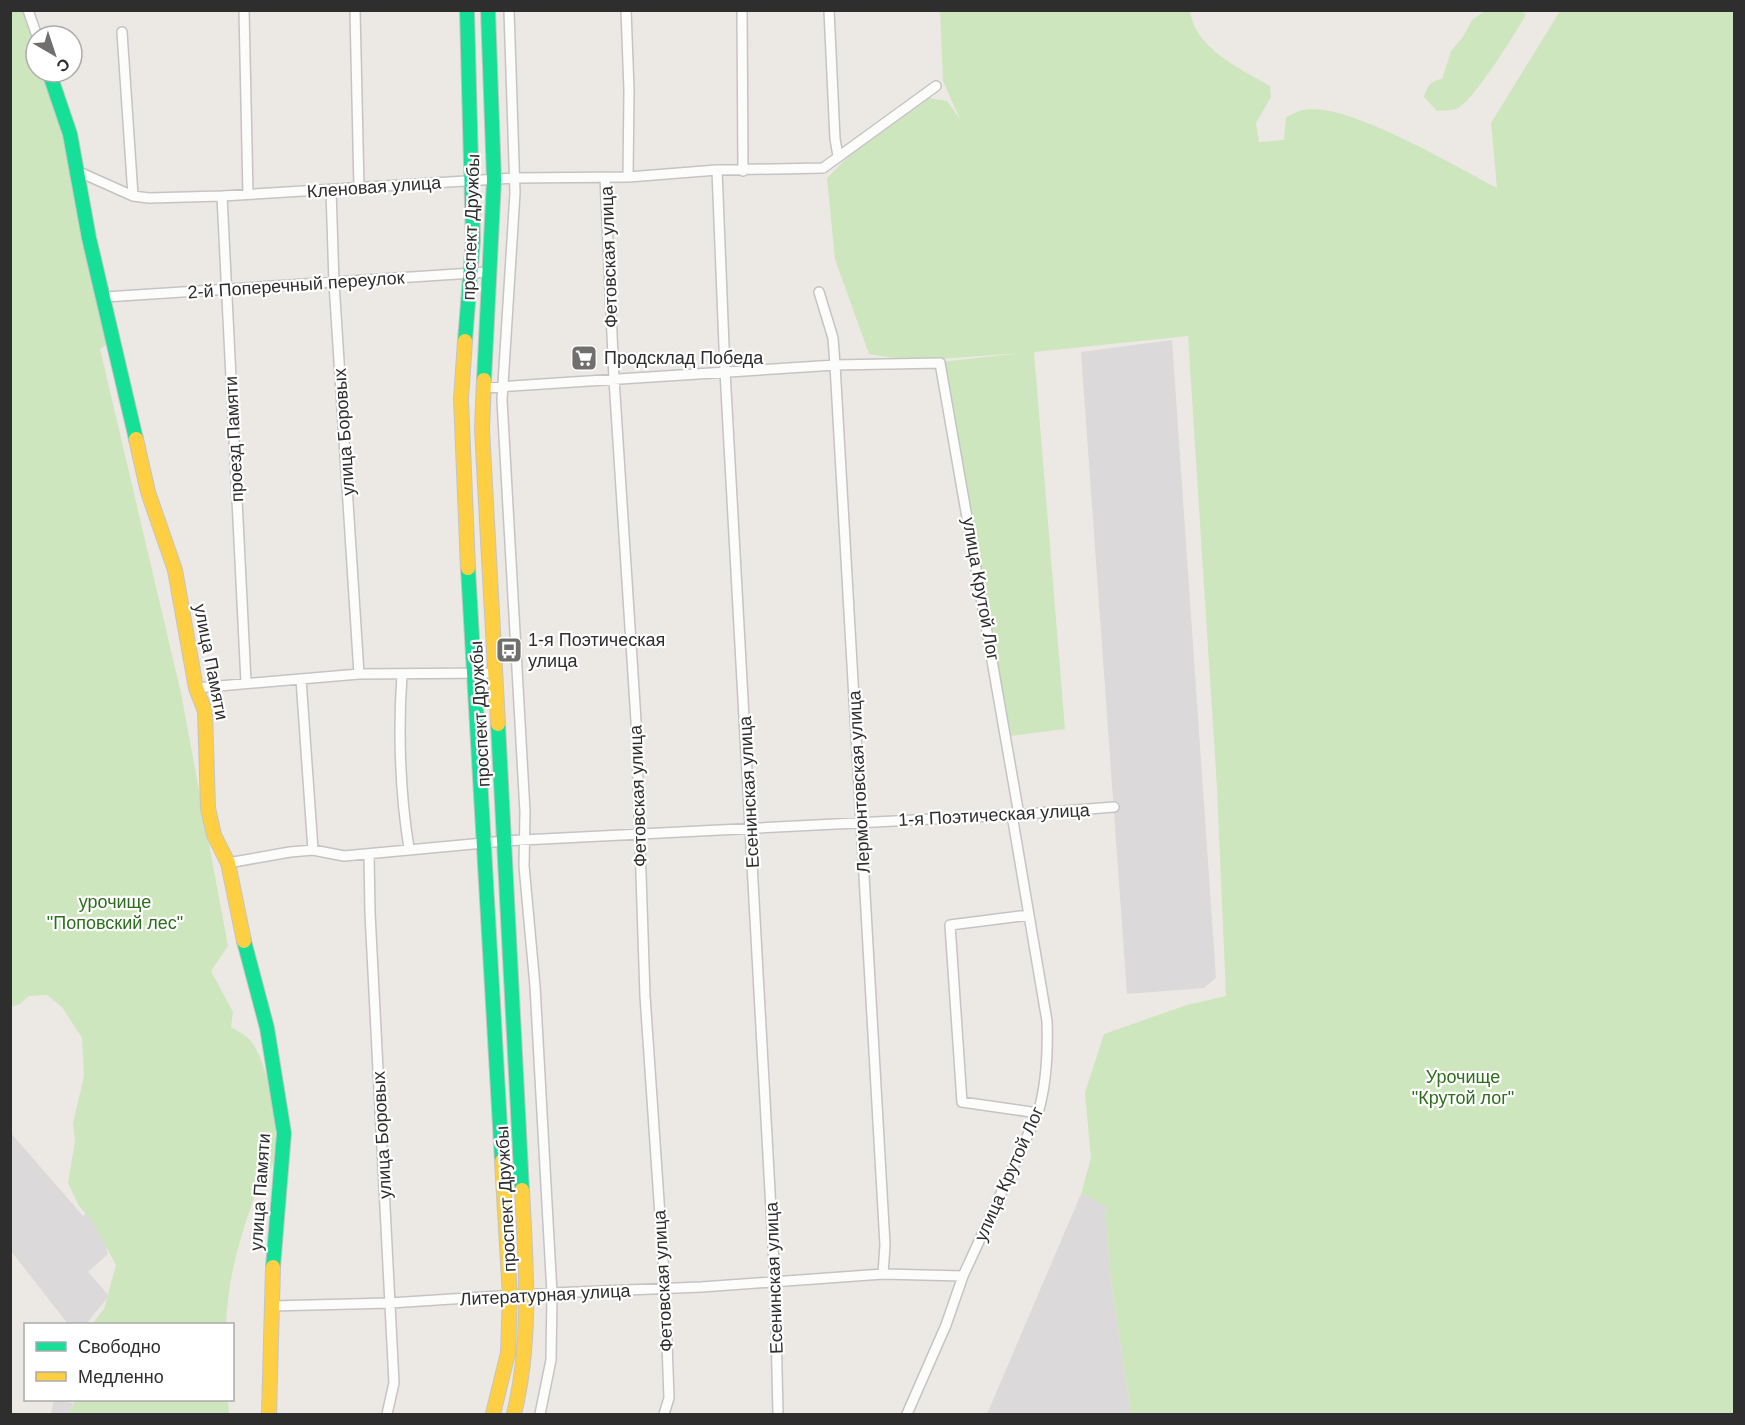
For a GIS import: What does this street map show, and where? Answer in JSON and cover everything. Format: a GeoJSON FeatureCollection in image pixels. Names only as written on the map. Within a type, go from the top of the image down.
{"type":"FeatureCollection","features":[{"type":"Feature","properties":{"kind":"street"},"geometry":{"type":"LineString","coordinates":[[244,10],[248,194]]}},
{"type":"Feature","properties":{"kind":"street"},"geometry":{"type":"LineString","coordinates":[[354,10],[359,188]]}},
{"type":"Feature","properties":{"kind":"street"},"geometry":{"type":"LineString","coordinates":[[467,10],[473,182],[471,273],[461,399],[483,843],[510,1296],[508,1353],[493,1414]]}},
{"type":"Feature","properties":{"kind":"street","name":"проспект Дружбы"},"geometry":{"type":"LineString","coordinates":[[488,10],[494,180],[482,388],[482,429],[528,1294],[523,1377],[514,1414]]}},
{"type":"Feature","properties":{"kind":"street"},"geometry":{"type":"LineString","coordinates":[[509,10],[515,178],[503,387],[525,812],[524,866],[535,986],[552,1294],[551,1360],[540,1414]]}},
{"type":"Feature","properties":{"kind":"street"},"geometry":{"type":"LineString","coordinates":[[626,10],[629,90],[628,177]]}},
{"type":"Feature","properties":{"kind":"street"},"geometry":{"type":"LineString","coordinates":[[742,10],[743,171]]}},
{"type":"Feature","properties":{"kind":"street"},"geometry":{"type":"LineString","coordinates":[[829,10],[835,139],[838,156]]}},
{"type":"Feature","properties":{"kind":"street"},"geometry":{"type":"LineString","coordinates":[[122,32],[133,196]]}},
{"type":"Feature","properties":{"kind":"street","name":"улица Памяти"},"geometry":{"type":"LineString","coordinates":[[53,84],[70,134],[88,238],[105,297],[107,321],[148,492],[176,570],[196,688],[205,711],[208,808],[213,835],[228,863],[247,954],[267,1028],[284,1133],[271,1306],[269,1414]]}},
{"type":"Feature","properties":{"kind":"street","name":"Кленовая улица"},"geometry":{"type":"LineString","coordinates":[[77,171],[133,196],[222,196],[515,178],[628,177],[717,171],[823,168],[861,143],[936,86]]}},
{"type":"Feature","properties":{"kind":"street","name":"Есенинская улица"},"geometry":{"type":"LineString","coordinates":[[717,171],[725,370],[775,1283],[778,1414]]}},
{"type":"Feature","properties":{"kind":"street","name":"Фетовская улица"},"geometry":{"type":"LineString","coordinates":[[605,177],[614,379],[636,721],[645,996],[665,1289],[669,1398],[664,1414]]}},
{"type":"Feature","properties":{"kind":"street","name":"улица Боровых"},"geometry":{"type":"LineString","coordinates":[[331,190],[334,283],[359,674]]}},
{"type":"Feature","properties":{"kind":"street","name":"проезд Памяти"},"geometry":{"type":"LineString","coordinates":[[222,196],[246,682]]}},
{"type":"Feature","properties":{"kind":"street","name":"2-й Поперечный переулок"},"geometry":{"type":"LineString","coordinates":[[105,297],[226,291],[488,272]]}},
{"type":"Feature","properties":{"kind":"street","name":"Лермонтовская улица"},"geometry":{"type":"LineString","coordinates":[[819,292],[833,338],[835,364],[885,1245],[883,1274]]}},
{"type":"Feature","properties":{"kind":"street","name":"улица Крутой Лог"},"geometry":{"type":"LineString","coordinates":[[835,364],[940,363],[1016,815],[1047,1029],[1044,1094],[1038,1113],[963,1276],[946,1325],[907,1414]]}},
{"type":"Feature","properties":{"kind":"street"},"geometry":{"type":"LineString","coordinates":[[482,388],[835,364]]}},
{"type":"Feature","properties":{"kind":"street"},"geometry":{"type":"LineString","coordinates":[[196,688],[359,674],[496,673]]}},
{"type":"Feature","properties":{"kind":"street"},"geometry":{"type":"LineString","coordinates":[[402,675],[400,712],[405,827],[409,848]]}},
{"type":"Feature","properties":{"kind":"street"},"geometry":{"type":"LineString","coordinates":[[301,679],[313,850]]}},
{"type":"Feature","properties":{"kind":"street","name":"1-я Поэтическая улица"},"geometry":{"type":"LineString","coordinates":[[228,863],[313,850],[344,856],[409,848],[505,841],[1016,815],[1114,807]]}},
{"type":"Feature","properties":{"kind":"street","name":"улица Боровых"},"geometry":{"type":"LineString","coordinates":[[369,854],[369,913],[394,1383],[387,1414]]}},
{"type":"Feature","properties":{"kind":"street"},"geometry":{"type":"LineString","coordinates":[[1029,915],[950,925],[962,1102],[1038,1113]]}},
{"type":"Feature","properties":{"kind":"street","name":"Литературная улица"},"geometry":{"type":"LineString","coordinates":[[271,1306],[390,1303],[528,1294],[665,1289],[883,1274],[963,1276]]}},
{"type":"Feature","properties":{"kind":"shaded area"},"geometry":{"type":"Polygon","coordinates":[[[1172,340],[1216,978],[1204,988],[1127,994],[1081,352],[1172,340]]]}},
{"type":"Feature","properties":{"kind":"shaded area"},"geometry":{"type":"Polygon","coordinates":[[[10,1132],[83,1216],[87,1212],[101,1228],[108,1254],[88,1272],[109,1296],[87,1323],[67,1323],[11,1251],[10,1132]]]}},
{"type":"Feature","properties":{"kind":"shaded area"},"geometry":{"type":"Polygon","coordinates":[[[1081,1194],[1105,1204],[1111,1280],[1131,1414],[987,1414],[1081,1194]]]}},
{"type":"Feature","properties":{"kind":"shaded area"},"geometry":{"type":"Polygon","coordinates":[[[54,1401],[73,1403],[68,1414],[51,1414],[54,1401]]]}},
{"type":"Feature","properties":{"kind":"green space","name":"урочище \"Поповский лес\""},"geometry":{"type":"Polygon","coordinates":[[[26,10],[30,24],[24,24],[24,84],[49,84],[75,169],[113,340],[100,349],[181,693],[228,946],[211,971],[233,1012],[231,1027],[247,1037],[255,1047],[267,1078],[271,1097],[275,1135],[273,1164],[258,1187],[241,1238],[229,1289],[226,1323],[93,1323],[104,1309],[116,1265],[93,1222],[79,1206],[68,1183],[75,1141],[73,1123],[84,1076],[82,1038],[62,1007],[47,995],[29,996],[20,1004],[11,1007],[10,11],[26,10]]]}},
{"type":"Feature","properties":{"kind":"green space"},"geometry":{"type":"Polygon","coordinates":[[[1486,10],[1522,11],[1526,15],[1473,94],[1456,109],[1437,111],[1424,97],[1427,89],[1432,82],[1442,79],[1451,51],[1463,37],[1472,20],[1486,10]]]}},
{"type":"Feature","properties":{"kind":"green space","name":"Урочище \"Крутой лог\""},"geometry":{"type":"Polygon","coordinates":[[[940,11],[1190,11],[1193,24],[1209,46],[1220,56],[1270,86],[1271,97],[1256,123],[1259,142],[1284,140],[1286,117],[1303,110],[1321,110],[1345,115],[1400,137],[1497,188],[1491,123],[1560,11],[1734,11],[1734,1414],[1131,1414],[1111,1280],[1105,1205],[1081,1194],[1091,1158],[1085,1093],[1104,1034],[1187,1005],[1226,996],[1217,788],[1188,336],[1034,352],[1065,729],[1010,736],[941,362],[1023,353],[939,359],[893,358],[869,354],[835,259],[827,178],[850,155],[929,98],[947,101],[960,119],[943,81],[940,11]]]}},
{"type":"Feature","properties":{"kind":"green space"},"geometry":{"type":"Polygon","coordinates":[[[74,1401],[228,1401],[229,1414],[68,1414],[74,1401]]]}},
{"type":"Feature","properties":{"kind":"traffic: fast"},"geometry":{"type":"LineString","coordinates":[[465,341],[473,240],[467,10]]}},
{"type":"Feature","properties":{"kind":"traffic: fast"},"geometry":{"type":"LineString","coordinates":[[484,380],[494,180],[488,10]]}},
{"type":"Feature","properties":{"kind":"traffic: fast"},"geometry":{"type":"LineString","coordinates":[[53,84],[70,134],[89,238],[136,439]]}},
{"type":"Feature","properties":{"kind":"traffic: fast"},"geometry":{"type":"LineString","coordinates":[[468,568],[502,1161]]}},
{"type":"Feature","properties":{"kind":"traffic: fast"},"geometry":{"type":"LineString","coordinates":[[498,724],[522,1190]]}},
{"type":"Feature","properties":{"kind":"traffic: fast"},"geometry":{"type":"LineString","coordinates":[[244,941],[267,1028],[284,1133],[273,1267]]}},
{"type":"Feature","properties":{"kind":"traffic: slow"},"geometry":{"type":"LineString","coordinates":[[465,341],[461,399],[468,568]]}},
{"type":"Feature","properties":{"kind":"traffic: slow"},"geometry":{"type":"LineString","coordinates":[[484,380],[482,429],[498,724]]}},
{"type":"Feature","properties":{"kind":"traffic: slow"},"geometry":{"type":"LineString","coordinates":[[136,439],[148,492],[175,570],[196,688],[205,711],[208,808],[214,835],[228,863],[244,941]]}},
{"type":"Feature","properties":{"kind":"traffic: slow"},"geometry":{"type":"LineString","coordinates":[[493,1414],[508,1353],[510,1296],[502,1161]]}},
{"type":"Feature","properties":{"kind":"traffic: slow"},"geometry":{"type":"LineString","coordinates":[[514,1414],[520,1386],[525,1330],[526,1274],[522,1190]]}},
{"type":"Feature","properties":{"kind":"traffic: slow"},"geometry":{"type":"LineString","coordinates":[[269,1414],[273,1267]]}},
{"type":"Feature","properties":{"kind":"place","name":"Продсклад Победа"},"geometry":{"type":"Point","coordinates":[584,358]}},
{"type":"Feature","properties":{"kind":"place","name":"1-я Поэтическая улица"},"geometry":{"type":"Point","coordinates":[509,650]}}]}
